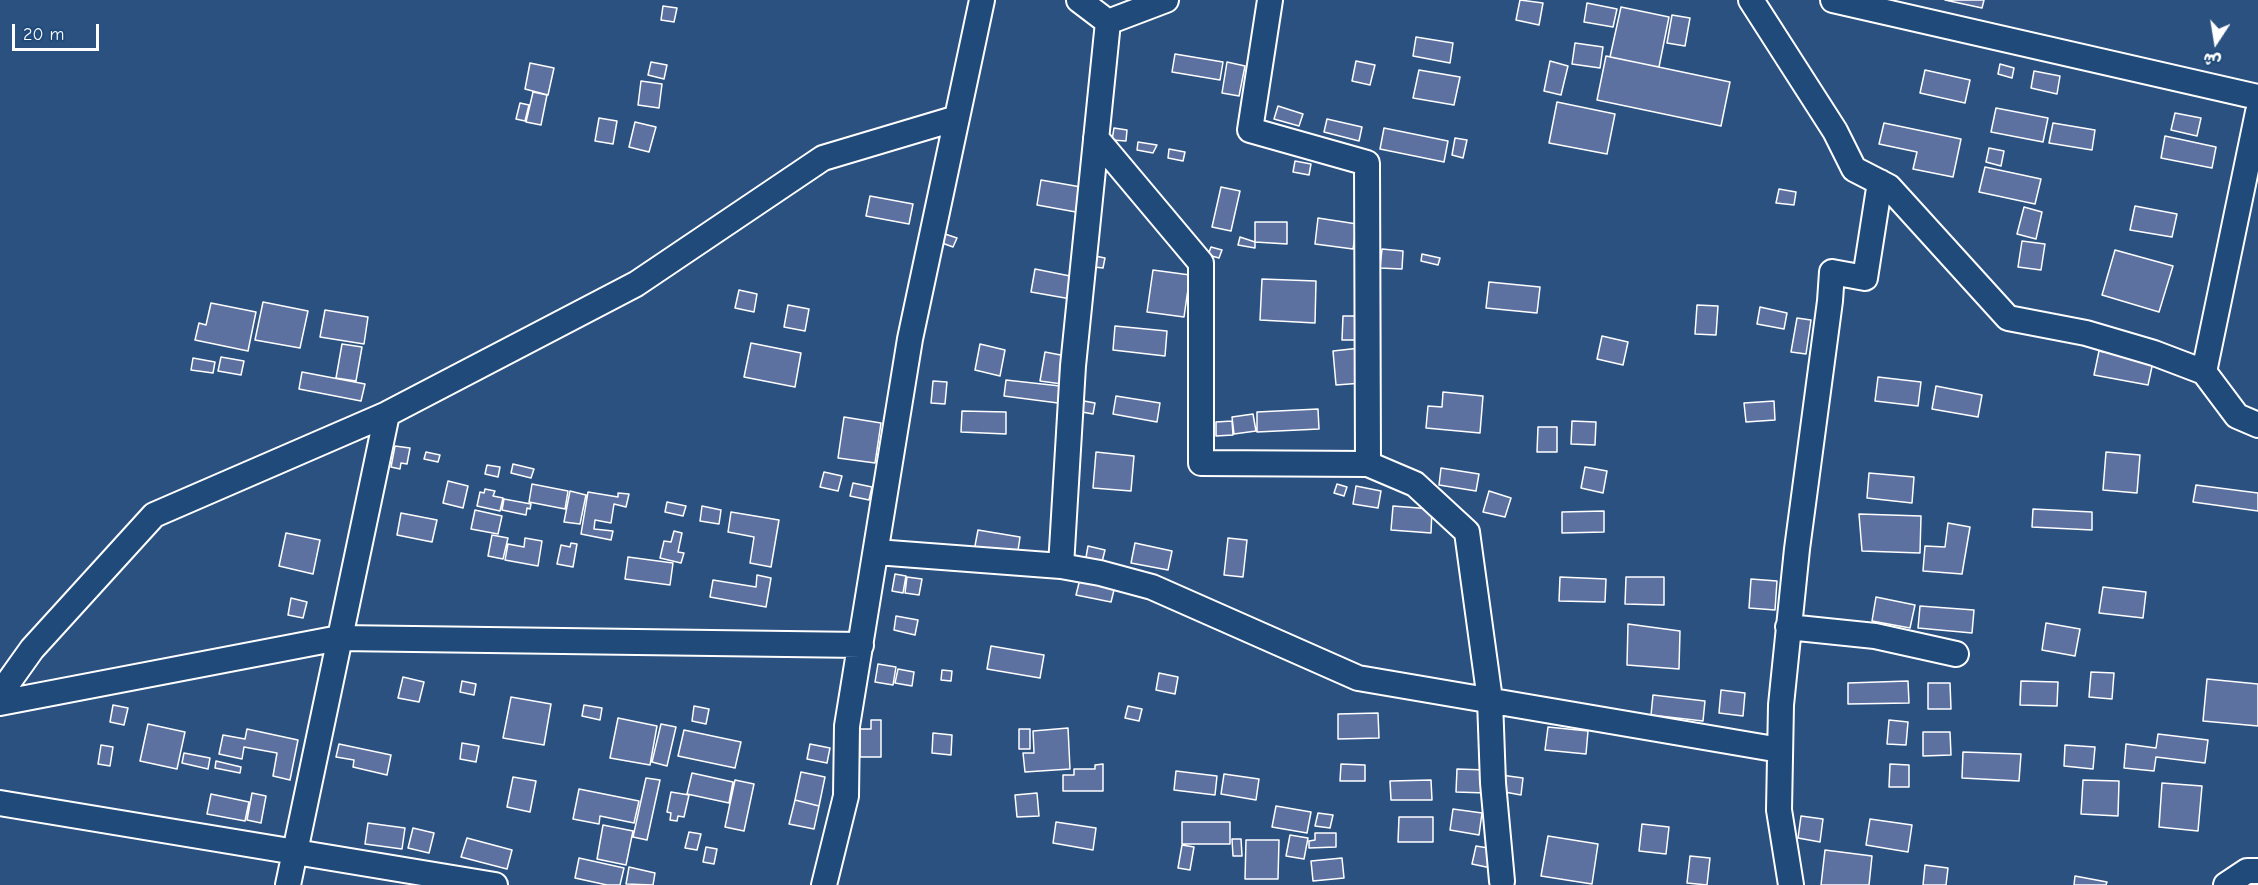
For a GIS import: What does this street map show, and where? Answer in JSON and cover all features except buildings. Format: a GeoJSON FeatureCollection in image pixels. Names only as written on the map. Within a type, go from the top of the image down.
{"type":"FeatureCollection","features":[{"type":"Feature","properties":{"kind":"street"},"geometry":{"type":"LineString","coordinates":[[824,885],[846,796],[847,726],[910,339],[982,0]]}},
{"type":"Feature","properties":{"kind":"street"},"geometry":{"type":"LineString","coordinates":[[1079,0],[1108,22]]}},
{"type":"Feature","properties":{"kind":"street"},"geometry":{"type":"LineString","coordinates":[[1108,22],[1166,0]]}},
{"type":"Feature","properties":{"kind":"street"},"geometry":{"type":"LineString","coordinates":[[1270,0],[1250,130],[1367,163],[1368,464]]}},
{"type":"Feature","properties":{"kind":"street"},"geometry":{"type":"LineString","coordinates":[[1751,0],[1835,131],[1854,169],[1889,187],[2008,318],[2086,333],[2154,353],[2204,372],[2237,416],[2258,425]]}},
{"type":"Feature","properties":{"kind":"street"},"geometry":{"type":"LineString","coordinates":[[1833,0],[2258,97]]}},
{"type":"Feature","properties":{"kind":"street"},"geometry":{"type":"LineString","coordinates":[[1061,566],[1073,366],[1108,22]]}},
{"type":"Feature","properties":{"kind":"street"},"geometry":{"type":"LineString","coordinates":[[2204,372],[2258,112]]}},
{"type":"Feature","properties":{"kind":"street"},"geometry":{"type":"LineString","coordinates":[[0,694],[32,649],[154,515],[387,414],[636,284],[823,158],[957,118]]}},
{"type":"Feature","properties":{"kind":"street"},"geometry":{"type":"LineString","coordinates":[[1096,138],[1201,263],[1201,463],[1368,464],[1415,484],[1467,532],[1490,700],[1493,783],[1502,880]]}},
{"type":"Feature","properties":{"kind":"street"},"geometry":{"type":"LineString","coordinates":[[1791,885],[1779,810],[1781,705],[1810,443],[1832,272],[1865,278],[1880,182]]}},
{"type":"Feature","properties":{"kind":"street"},"geometry":{"type":"LineString","coordinates":[[288,885],[387,414]]}},
{"type":"Feature","properties":{"kind":"street"},"geometry":{"type":"LineString","coordinates":[[876,552],[1061,566],[1100,573],[1152,587],[1358,678],[1780,750]]}},
{"type":"Feature","properties":{"kind":"street"},"geometry":{"type":"LineString","coordinates":[[1788,627],[1875,636],[1956,654]]}},
{"type":"Feature","properties":{"kind":"street"},"geometry":{"type":"LineString","coordinates":[[0,703],[339,638],[861,645]]}},
{"type":"Feature","properties":{"kind":"street"},"geometry":{"type":"LineString","coordinates":[[0,803],[495,885]]}},
{"type":"Feature","properties":{"kind":"street"},"geometry":{"type":"LineString","coordinates":[[2226,885],[2247,872],[2258,871]]}}]}
